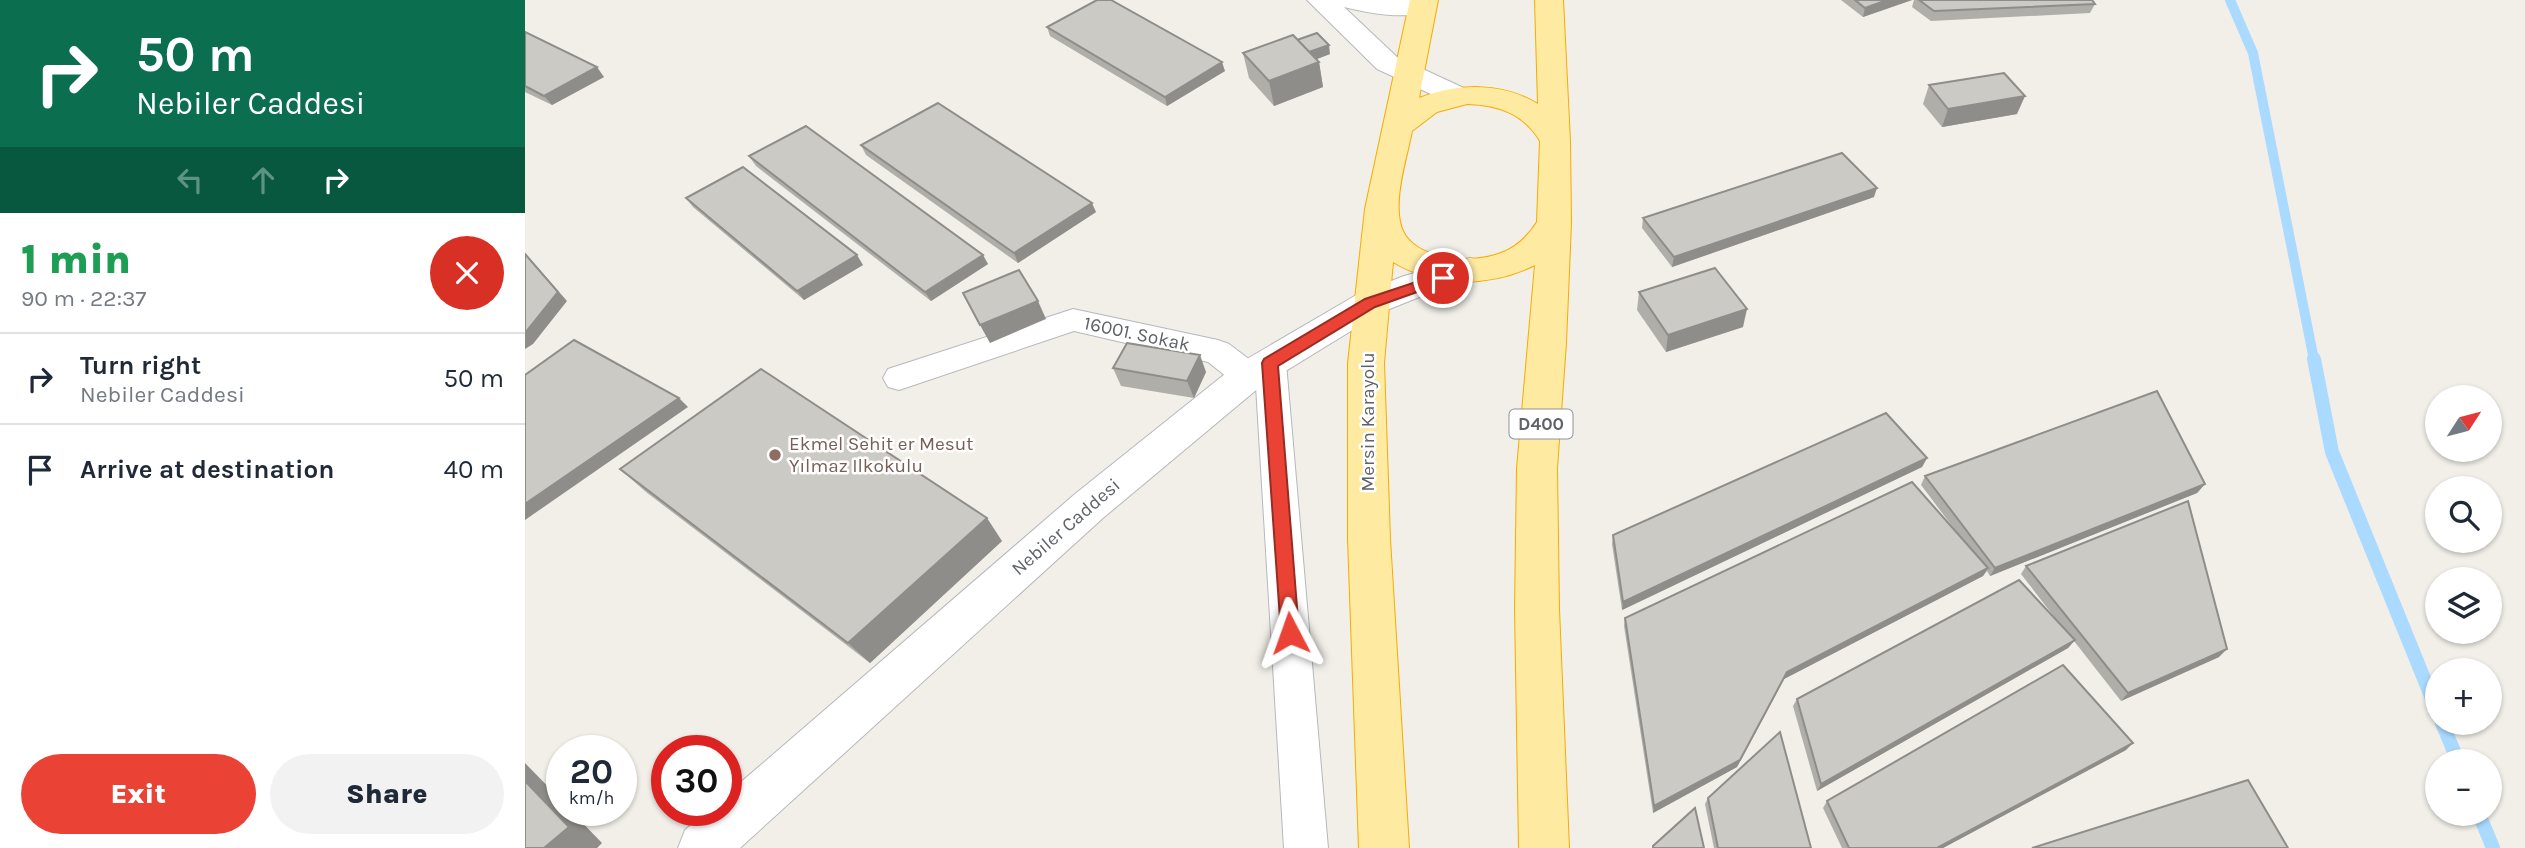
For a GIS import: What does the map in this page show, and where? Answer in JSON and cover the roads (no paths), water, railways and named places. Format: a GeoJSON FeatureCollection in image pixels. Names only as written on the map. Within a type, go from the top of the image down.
{"type":"FeatureCollection","features":[{"type":"Feature","properties":{"kind":"highway","name":"D400"},"geometry":{"type":"LineString","coordinates":[[1544,848],[1537,609],[1538,468],[1554,223],[1555,141],[1549,0]]}},
{"type":"Feature","properties":{"kind":"highway","name":"Mersin Karayolu"},"geometry":{"type":"LineString","coordinates":[[1384,848],[1369,539],[1366,363],[1381,209],[1397,129],[1399,78],[1423,3]]}},
{"type":"Feature","properties":{"kind":"highway"},"geometry":{"type":"LineString","coordinates":[[1397,129],[1411,114],[1432,103],[1458,96],[1497,98],[1532,110],[1548,124],[1555,141]]}},
{"type":"Feature","properties":{"kind":"highway"},"geometry":{"type":"LineString","coordinates":[[1381,209],[1384,228],[1395,246],[1415,259],[1441,268],[1470,270],[1499,266],[1524,256],[1543,240],[1554,223]]}},
{"type":"Feature","properties":{"kind":"street"},"geometry":{"type":"LineString","coordinates":[[1321,0],[1399,78],[1458,96]]}},
{"type":"Feature","properties":{"kind":"street"},"geometry":{"type":"LineString","coordinates":[[1349,0],[1393,8],[1423,3]]}},
{"type":"Feature","properties":{"kind":"street","name":"Nebiler Caddesi"},"geometry":{"type":"LineString","coordinates":[[703,848],[1089,506],[1259,370],[1370,303],[1416,285],[1470,270]]}},
{"type":"Feature","properties":{"kind":"street","name":"16001. Sokak"},"geometry":{"type":"LineString","coordinates":[[899,378],[1073,320],[1218,352],[1259,370]]}},
{"type":"Feature","properties":{"kind":"street"},"geometry":{"type":"LineString","coordinates":[[1259,370],[1306,848]]}},
{"type":"Feature","properties":{"kind":"waterway"},"geometry":{"type":"LineString","coordinates":[[2230,0],[2253,53],[2314,360]]}},
{"type":"Feature","properties":{"kind":"waterway"},"geometry":{"type":"LineString","coordinates":[[2314,359],[2332,452],[2425,681]]}},
{"type":"Feature","properties":{"kind":"waterway"},"geometry":{"type":"LineString","coordinates":[[2447,735],[2453,749]]}},
{"type":"Feature","properties":{"kind":"waterway"},"geometry":{"type":"LineString","coordinates":[[2484,826],[2493,848]]}},
{"type":"Feature","properties":{"kind":"place","name":"Ekmel Sehit er Mesut Yılmaz Ilkokulu"},"geometry":{"type":"Point","coordinates":[775,455]}}]}
